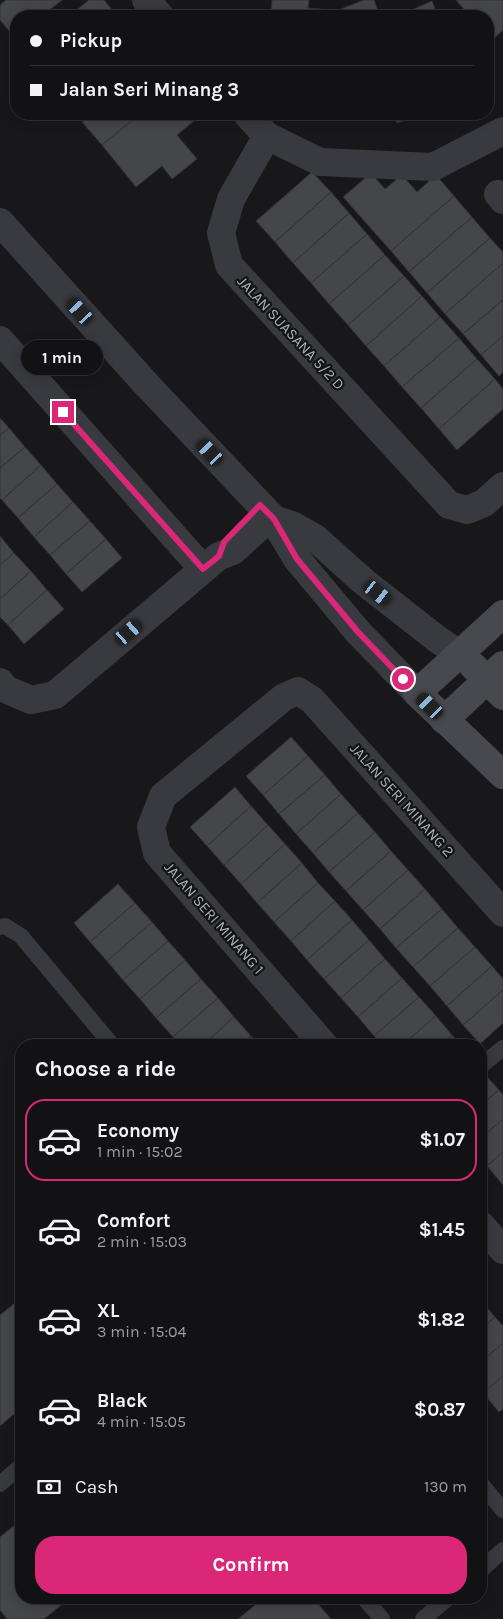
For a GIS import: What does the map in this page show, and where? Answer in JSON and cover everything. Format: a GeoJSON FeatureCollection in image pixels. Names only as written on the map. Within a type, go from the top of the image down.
{"type":"FeatureCollection","features":[{"type":"Feature","properties":{"kind":"main road"},"geometry":{"type":"LineString","coordinates":[[503,614],[458,653],[417,693],[503,775]]}},
{"type":"Feature","properties":{"kind":"main road"},"geometry":{"type":"LineString","coordinates":[[444,720],[498,680],[458,653]]}},
{"type":"Feature","properties":{"kind":"street"},"geometry":{"type":"LineString","coordinates":[[146,0],[155,10]]}},
{"type":"Feature","properties":{"kind":"street"},"geometry":{"type":"LineString","coordinates":[[252,120],[267,136],[320,162],[433,167],[503,131]]}},
{"type":"Feature","properties":{"kind":"street","name":"JALAN SUASANA 5/2 D"},"geometry":{"type":"LineString","coordinates":[[267,136],[231,199],[221,233],[229,265],[449,504],[467,510],[484,503],[503,486]]}},
{"type":"Feature","properties":{"kind":"street"},"geometry":{"type":"LineString","coordinates":[[0,222],[147,385],[268,513],[297,559],[358,632],[417,693]]}},
{"type":"Feature","properties":{"kind":"street"},"geometry":{"type":"LineString","coordinates":[[0,340],[218,553]]}},
{"type":"Feature","properties":{"kind":"street"},"geometry":{"type":"LineString","coordinates":[[0,682],[6,689],[31,700],[55,695],[218,553],[233,551],[268,513]]}},
{"type":"Feature","properties":{"kind":"street"},"geometry":{"type":"LineString","coordinates":[[268,513],[316,538],[363,581],[437,639],[458,653]]}},
{"type":"Feature","properties":{"kind":"street","name":"JALAN SERI MINANG 2"},"geometry":{"type":"LineString","coordinates":[[298,691],[312,700],[503,912]]}},
{"type":"Feature","properties":{"kind":"street","name":"JALAN SERI MINANG 1"},"geometry":{"type":"LineString","coordinates":[[298,691],[284,697],[163,796],[151,827],[157,853],[319,1039]]}},
{"type":"Feature","properties":{"kind":"street"},"geometry":{"type":"LineString","coordinates":[[487,1232],[503,1250]]}},
{"type":"Feature","properties":{"kind":"lane"},"geometry":{"type":"LineString","coordinates":[[0,927],[5,926],[21,936],[107,1039]]}},
{"type":"Feature","properties":{"kind":"lane"},"geometry":{"type":"LineString","coordinates":[[487,1061],[503,1048]]}},
{"type":"Feature","properties":{"kind":"lane"},"geometry":{"type":"LineString","coordinates":[[0,1484],[15,1471]]}},
{"type":"Feature","properties":{"kind":"lane"},"geometry":{"type":"LineString","coordinates":[[487,1491],[503,1510]]}},
{"type":"Feature","properties":{"kind":"lane"},"geometry":{"type":"LineString","coordinates":[[487,1565],[503,1550]]}},
{"type":"Feature","properties":{"kind":"lane"},"geometry":{"type":"LineString","coordinates":[[369,1604],[382,1619]]}},
{"type":"Feature","properties":{"kind":"lane"},"geometry":{"type":"LineString","coordinates":[[423,1619],[441,1604]]}},
{"type":"Feature","properties":{"kind":"building"},"geometry":{"type":"Polygon","coordinates":[[[6,0],[62,0],[50,10],[10,10],[10,32],[0,20],[0,5],[6,0]]]}},
{"type":"Feature","properties":{"kind":"building"},"geometry":{"type":"Polygon","coordinates":[[[89,0],[104,0],[112,10],[76,10],[89,0]]]}},
{"type":"Feature","properties":{"kind":"building"},"geometry":{"type":"Polygon","coordinates":[[[272,0],[309,0],[308,8],[321,9],[321,10],[271,10],[272,0]]]}},
{"type":"Feature","properties":{"kind":"building"},"geometry":{"type":"Polygon","coordinates":[[[364,0],[374,0],[378,10],[338,10],[364,0]]]}},
{"type":"Feature","properties":{"kind":"building"},"geometry":{"type":"Polygon","coordinates":[[[456,0],[503,0],[503,30],[494,38],[494,10],[465,10],[456,0]]]}},
{"type":"Feature","properties":{"kind":"building"},"geometry":{"type":"Polygon","coordinates":[[[432,1],[436,10],[412,10],[432,1]]]}},
{"type":"Feature","properties":{"kind":"building"},"geometry":{"type":"Polygon","coordinates":[[[84,120],[133,120],[102,145],[82,122],[84,120]]]}},
{"type":"Feature","properties":{"kind":"building"},"geometry":{"type":"Polygon","coordinates":[[[133,120],[195,120],[177,135],[197,159],[172,179],[162,166],[136,187],[102,145],[133,120]]]}},
{"type":"Feature","properties":{"kind":"building"},"geometry":{"type":"Polygon","coordinates":[[[312,172],[331,192],[275,242],[256,221],[312,172]]]}},
{"type":"Feature","properties":{"kind":"building"},"geometry":{"type":"Polygon","coordinates":[[[371,173],[385,189],[402,175],[417,192],[436,175],[454,196],[391,251],[343,197],[371,173]]]}},
{"type":"Feature","properties":{"kind":"building"},"geometry":{"type":"Polygon","coordinates":[[[331,192],[349,213],[293,263],[275,242],[331,192]]]}},
{"type":"Feature","properties":{"kind":"building"},"geometry":{"type":"Polygon","coordinates":[[[454,196],[472,217],[409,272],[391,251],[454,196]]]}},
{"type":"Feature","properties":{"kind":"building"},"geometry":{"type":"Polygon","coordinates":[[[349,213],[367,234],[311,283],[293,263],[349,213]]]}},
{"type":"Feature","properties":{"kind":"building"},"geometry":{"type":"Polygon","coordinates":[[[472,217],[490,238],[427,293],[409,272],[472,217]]]}},
{"type":"Feature","properties":{"kind":"building"},"geometry":{"type":"Polygon","coordinates":[[[367,234],[385,255],[329,304],[311,283],[367,234]]]}},
{"type":"Feature","properties":{"kind":"building"},"geometry":{"type":"Polygon","coordinates":[[[490,238],[503,252],[503,263],[445,314],[427,293],[490,238]]]}},
{"type":"Feature","properties":{"kind":"building"},"geometry":{"type":"Polygon","coordinates":[[[385,255],[404,276],[348,325],[329,304],[385,255]]]}},
{"type":"Feature","properties":{"kind":"building"},"geometry":{"type":"Polygon","coordinates":[[[503,263],[503,300],[463,334],[445,314],[503,263]]]}},
{"type":"Feature","properties":{"kind":"building"},"geometry":{"type":"Polygon","coordinates":[[[404,276],[422,296],[366,346],[348,325],[404,276]]]}},
{"type":"Feature","properties":{"kind":"building"},"geometry":{"type":"Polygon","coordinates":[[[422,296],[440,317],[384,366],[366,346],[422,296]]]}},
{"type":"Feature","properties":{"kind":"building"},"geometry":{"type":"Polygon","coordinates":[[[503,300],[503,336],[481,355],[463,334],[503,300]]]}},
{"type":"Feature","properties":{"kind":"building"},"geometry":{"type":"Polygon","coordinates":[[[440,317],[459,338],[402,387],[384,366],[440,317]]]}},
{"type":"Feature","properties":{"kind":"building"},"geometry":{"type":"Polygon","coordinates":[[[503,336],[503,372],[499,376],[481,355],[503,336]]]}},
{"type":"Feature","properties":{"kind":"building"},"geometry":{"type":"Polygon","coordinates":[[[459,338],[477,359],[421,408],[402,387],[459,338]]]}},
{"type":"Feature","properties":{"kind":"building"},"geometry":{"type":"Polygon","coordinates":[[[477,359],[495,379],[439,429],[421,408],[477,359]]]}},
{"type":"Feature","properties":{"kind":"building"},"geometry":{"type":"Polygon","coordinates":[[[495,379],[503,389],[503,409],[457,450],[439,429],[495,379]]]}},
{"type":"Feature","properties":{"kind":"building"},"geometry":{"type":"Polygon","coordinates":[[[0,418],[9,428],[0,435],[0,418]]]}},
{"type":"Feature","properties":{"kind":"building"},"geometry":{"type":"Polygon","coordinates":[[[9,428],[25,447],[0,468],[0,435],[9,428]]]}},
{"type":"Feature","properties":{"kind":"building"},"geometry":{"type":"Polygon","coordinates":[[[25,447],[41,465],[2,500],[0,498],[0,468],[25,447]]]}},
{"type":"Feature","properties":{"kind":"building"},"geometry":{"type":"Polygon","coordinates":[[[41,465],[57,484],[18,518],[2,500],[41,465]]]}},
{"type":"Feature","properties":{"kind":"building"},"geometry":{"type":"Polygon","coordinates":[[[57,484],[73,502],[34,537],[18,518],[57,484]]]}},
{"type":"Feature","properties":{"kind":"building"},"geometry":{"type":"Polygon","coordinates":[[[73,502],[90,521],[50,555],[34,537],[73,502]]]}},
{"type":"Feature","properties":{"kind":"building"},"geometry":{"type":"Polygon","coordinates":[[[90,521],[106,539],[66,574],[50,555],[90,521]]]}},
{"type":"Feature","properties":{"kind":"building"},"geometry":{"type":"Polygon","coordinates":[[[0,536],[14,553],[0,565],[0,536]]]}},
{"type":"Feature","properties":{"kind":"building"},"geometry":{"type":"Polygon","coordinates":[[[106,539],[122,558],[82,592],[66,574],[106,539]]]}},
{"type":"Feature","properties":{"kind":"building"},"geometry":{"type":"Polygon","coordinates":[[[14,553],[31,571],[0,599],[0,565],[14,553]]]}},
{"type":"Feature","properties":{"kind":"building"},"geometry":{"type":"Polygon","coordinates":[[[31,571],[47,590],[8,625],[0,617],[0,599],[31,571]]]}},
{"type":"Feature","properties":{"kind":"building"},"geometry":{"type":"Polygon","coordinates":[[[47,590],[64,609],[24,644],[8,625],[47,590]]]}},
{"type":"Feature","properties":{"kind":"building"},"geometry":{"type":"Polygon","coordinates":[[[291,737],[308,756],[263,795],[246,776],[291,737]]]}},
{"type":"Feature","properties":{"kind":"building"},"geometry":{"type":"Polygon","coordinates":[[[308,756],[325,775],[279,814],[263,795],[308,756]]]}},
{"type":"Feature","properties":{"kind":"building"},"geometry":{"type":"Polygon","coordinates":[[[325,775],[341,794],[296,834],[279,814],[325,775]]]}},
{"type":"Feature","properties":{"kind":"building"},"geometry":{"type":"Polygon","coordinates":[[[235,787],[251,806],[207,846],[190,827],[235,787]]]}},
{"type":"Feature","properties":{"kind":"building"},"geometry":{"type":"Polygon","coordinates":[[[341,794],[358,813],[313,853],[296,834],[341,794]]]}},
{"type":"Feature","properties":{"kind":"building"},"geometry":{"type":"Polygon","coordinates":[[[251,806],[268,825],[224,865],[207,846],[251,806]]]}},
{"type":"Feature","properties":{"kind":"building"},"geometry":{"type":"Polygon","coordinates":[[[358,813],[375,832],[329,872],[313,853],[358,813]]]}},
{"type":"Feature","properties":{"kind":"building"},"geometry":{"type":"Polygon","coordinates":[[[268,825],[285,844],[241,884],[224,865],[268,825]]]}},
{"type":"Feature","properties":{"kind":"building"},"geometry":{"type":"Polygon","coordinates":[[[375,832],[391,851],[346,891],[329,872],[375,832]]]}},
{"type":"Feature","properties":{"kind":"building"},"geometry":{"type":"Polygon","coordinates":[[[285,844],[302,863],[257,903],[241,884],[285,844]]]}},
{"type":"Feature","properties":{"kind":"building"},"geometry":{"type":"Polygon","coordinates":[[[391,851],[408,870],[363,910],[346,891],[391,851]]]}},
{"type":"Feature","properties":{"kind":"building"},"geometry":{"type":"Polygon","coordinates":[[[302,863],[318,883],[274,922],[257,903],[302,863]]]}},
{"type":"Feature","properties":{"kind":"building"},"geometry":{"type":"Polygon","coordinates":[[[408,870],[425,889],[380,929],[363,910],[408,870]]]}},
{"type":"Feature","properties":{"kind":"building"},"geometry":{"type":"Polygon","coordinates":[[[318,883],[335,901],[291,941],[274,922],[318,883]]]}},
{"type":"Feature","properties":{"kind":"building"},"geometry":{"type":"Polygon","coordinates":[[[118,884],[135,903],[90,942],[74,923],[118,884]]]}},
{"type":"Feature","properties":{"kind":"building"},"geometry":{"type":"Polygon","coordinates":[[[425,889],[442,909],[396,948],[380,929],[425,889]]]}},
{"type":"Feature","properties":{"kind":"building"},"geometry":{"type":"Polygon","coordinates":[[[335,901],[352,920],[307,960],[291,941],[335,901]]]}},
{"type":"Feature","properties":{"kind":"building"},"geometry":{"type":"Polygon","coordinates":[[[135,903],[152,922],[107,961],[90,942],[135,903]]]}},
{"type":"Feature","properties":{"kind":"building"},"geometry":{"type":"Polygon","coordinates":[[[442,909],[458,928],[413,967],[396,948],[442,909]]]}},
{"type":"Feature","properties":{"kind":"building"},"geometry":{"type":"Polygon","coordinates":[[[352,920],[369,940],[324,979],[307,960],[352,920]]]}},
{"type":"Feature","properties":{"kind":"building"},"geometry":{"type":"Polygon","coordinates":[[[152,922],[168,941],[123,980],[107,961],[152,922]]]}},
{"type":"Feature","properties":{"kind":"building"},"geometry":{"type":"Polygon","coordinates":[[[458,928],[475,947],[430,986],[413,967],[458,928]]]}},
{"type":"Feature","properties":{"kind":"building"},"geometry":{"type":"Polygon","coordinates":[[[369,940],[385,959],[341,998],[324,979],[369,940]]]}},
{"type":"Feature","properties":{"kind":"building"},"geometry":{"type":"Polygon","coordinates":[[[168,941],[185,960],[140,999],[123,980],[168,941]]]}},
{"type":"Feature","properties":{"kind":"building"},"geometry":{"type":"Polygon","coordinates":[[[475,947],[492,966],[447,1006],[430,986],[475,947]]]}},
{"type":"Feature","properties":{"kind":"building"},"geometry":{"type":"Polygon","coordinates":[[[385,959],[402,978],[358,1017],[341,998],[385,959]]]}},
{"type":"Feature","properties":{"kind":"building"},"geometry":{"type":"Polygon","coordinates":[[[185,960],[201,979],[156,1018],[140,999],[185,960]]]}},
{"type":"Feature","properties":{"kind":"building"},"geometry":{"type":"Polygon","coordinates":[[[492,966],[503,979],[503,990],[463,1025],[447,1006],[492,966]]]}},
{"type":"Feature","properties":{"kind":"building"},"geometry":{"type":"Polygon","coordinates":[[[402,978],[419,997],[374,1036],[358,1017],[402,978]]]}},
{"type":"Feature","properties":{"kind":"building"},"geometry":{"type":"Polygon","coordinates":[[[201,979],[218,998],[173,1037],[156,1018],[201,979]]]}},
{"type":"Feature","properties":{"kind":"building"},"geometry":{"type":"Polygon","coordinates":[[[503,990],[503,1023],[485,1039],[476,1039],[463,1025],[503,990]]]}},
{"type":"Feature","properties":{"kind":"building"},"geometry":{"type":"Polygon","coordinates":[[[419,997],[436,1016],[409,1039],[377,1039],[374,1036],[419,997]]]}},
{"type":"Feature","properties":{"kind":"building"},"geometry":{"type":"Polygon","coordinates":[[[218,998],[234,1017],[210,1039],[175,1039],[173,1037],[218,998]]]}},
{"type":"Feature","properties":{"kind":"building"},"geometry":{"type":"Polygon","coordinates":[[[436,1016],[452,1035],[448,1039],[409,1039],[436,1016]]]}},
{"type":"Feature","properties":{"kind":"building"},"geometry":{"type":"Polygon","coordinates":[[[234,1017],[251,1036],[248,1039],[210,1039],[234,1017]]]}},
{"type":"Feature","properties":{"kind":"building"},"geometry":{"type":"Polygon","coordinates":[[[452,1035],[456,1039],[448,1039],[452,1035]]]}},
{"type":"Feature","properties":{"kind":"building"},"geometry":{"type":"Polygon","coordinates":[[[487,1077],[499,1090],[487,1100],[487,1077]]]}},
{"type":"Feature","properties":{"kind":"building"},"geometry":{"type":"Polygon","coordinates":[[[499,1090],[503,1095],[503,1119],[487,1133],[487,1100],[499,1090]]]}},
{"type":"Feature","properties":{"kind":"building"},"geometry":{"type":"Polygon","coordinates":[[[503,1119],[503,1152],[487,1166],[487,1133],[503,1119]]]}},
{"type":"Feature","properties":{"kind":"building"},"geometry":{"type":"Polygon","coordinates":[[[503,1152],[503,1185],[487,1166],[503,1152]]]}},
{"type":"Feature","properties":{"kind":"building"},"geometry":{"type":"Polygon","coordinates":[[[15,1303],[15,1413],[0,1426],[0,1315],[15,1303]]]}},
{"type":"Feature","properties":{"kind":"building"},"geometry":{"type":"Polygon","coordinates":[[[487,1308],[495,1317],[487,1324],[487,1308]]]}},
{"type":"Feature","properties":{"kind":"building"},"geometry":{"type":"Polygon","coordinates":[[[495,1317],[503,1326],[503,1343],[487,1357],[487,1324],[495,1317]]]}},
{"type":"Feature","properties":{"kind":"building"},"geometry":{"type":"Polygon","coordinates":[[[503,1343],[503,1376],[487,1390],[487,1357],[503,1343]]]}},
{"type":"Feature","properties":{"kind":"building"},"geometry":{"type":"Polygon","coordinates":[[[503,1376],[503,1409],[499,1412],[487,1398],[487,1390],[503,1376]]]}},
{"type":"Feature","properties":{"kind":"building"},"geometry":{"type":"Polygon","coordinates":[[[15,1525],[15,1604],[63,1604],[44,1619],[7,1619],[0,1610],[0,1537],[15,1525]]]}},
{"type":"Feature","properties":{"kind":"building"},"geometry":{"type":"Polygon","coordinates":[[[257,1604],[318,1604],[331,1619],[238,1619],[257,1604]]]}},
{"type":"Feature","properties":{"kind":"route"},"geometry":{"type":"LineString","coordinates":[[63,412],[203,569],[219,556],[224,542],[260,505],[274,519],[297,559],[358,632],[403,679]]}}]}
